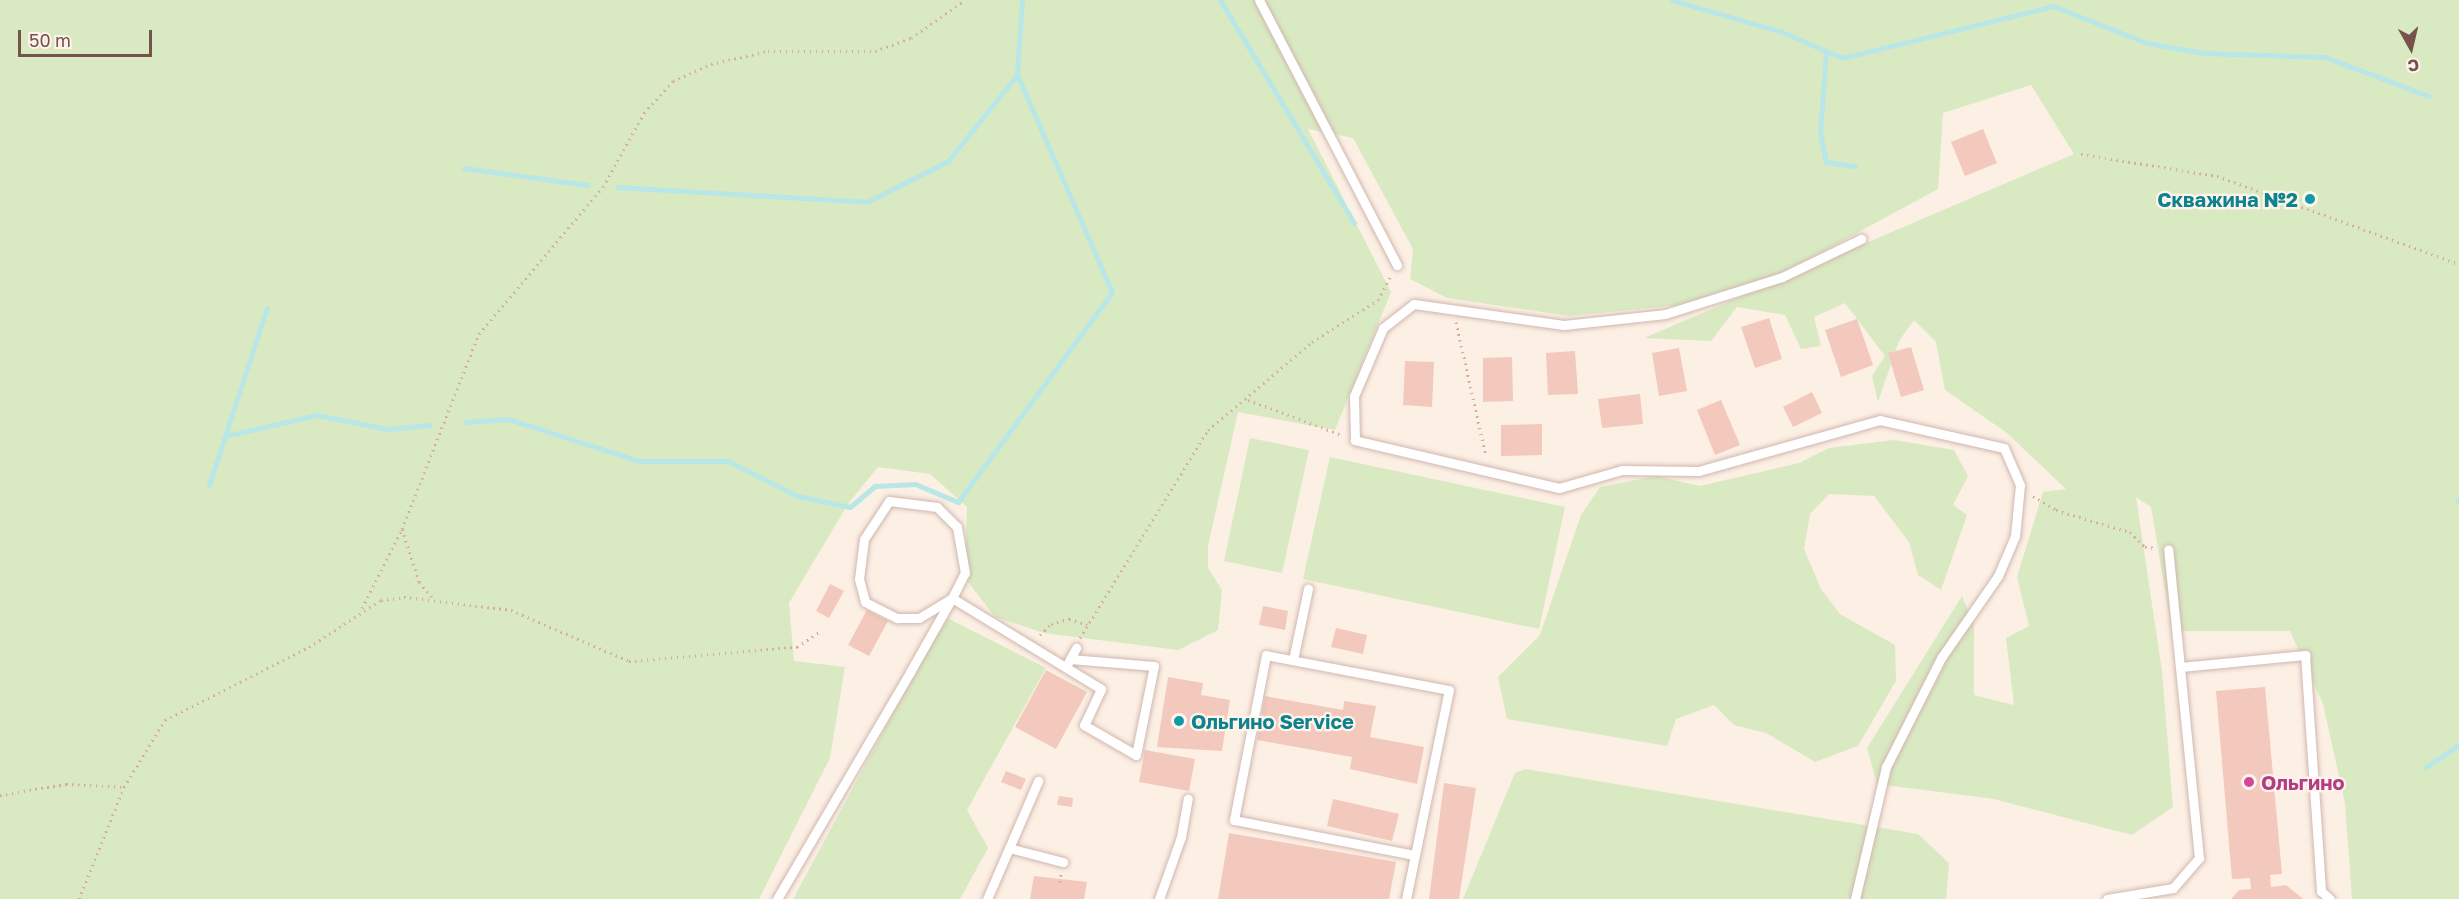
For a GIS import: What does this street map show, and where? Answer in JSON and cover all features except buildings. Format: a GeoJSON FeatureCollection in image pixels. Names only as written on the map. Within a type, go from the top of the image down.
{"type":"FeatureCollection","features":[{"type":"Feature","properties":{"kind":"lane"},"geometry":{"type":"LineString","coordinates":[[1259,0],[1397,266]]}},
{"type":"Feature","properties":{"kind":"lane"},"geometry":{"type":"LineString","coordinates":[[1855,899],[1886,767],[1962,622],[1998,576],[2015,536],[2020,485],[2004,448],[1880,420],[1699,471],[1622,470],[1559,488],[1355,440],[1354,396],[1383,328],[1414,304],[1452,306],[1564,325],[1665,314],[1782,277],[1861,239]]}},
{"type":"Feature","properties":{"kind":"lane"},"geometry":{"type":"LineString","coordinates":[[777,899],[952,598],[965,573],[957,527],[926,502],[889,501],[864,538],[859,579],[865,602],[897,618],[919,618],[952,598]]}},
{"type":"Feature","properties":{"kind":"lane"},"geometry":{"type":"LineString","coordinates":[[2108,899],[2173,888],[2199,858],[2168,550]]}},
{"type":"Feature","properties":{"kind":"lane"},"geometry":{"type":"LineString","coordinates":[[1293,660],[1308,589]]}},
{"type":"Feature","properties":{"kind":"lane"},"geometry":{"type":"LineString","coordinates":[[952,598],[1030,645],[1068,663],[1101,690],[1084,725],[1136,755],[1154,666],[1068,663]]}},
{"type":"Feature","properties":{"kind":"lane"},"geometry":{"type":"LineString","coordinates":[[1068,663],[1076,648]]}},
{"type":"Feature","properties":{"kind":"lane"},"geometry":{"type":"LineString","coordinates":[[1406,899],[1449,690],[1266,655],[1234,820],[1414,855]]}},
{"type":"Feature","properties":{"kind":"lane"},"geometry":{"type":"LineString","coordinates":[[2180,667],[2305,655],[2321,891],[2330,899]]}},
{"type":"Feature","properties":{"kind":"lane"},"geometry":{"type":"LineString","coordinates":[[987,899],[1038,781]]}},
{"type":"Feature","properties":{"kind":"lane"},"geometry":{"type":"LineString","coordinates":[[1159,899],[1181,837],[1188,799]]}},
{"type":"Feature","properties":{"kind":"lane"},"geometry":{"type":"LineString","coordinates":[[1009,848],[1063,862]]}},
{"type":"Feature","properties":{"kind":"path"},"geometry":{"type":"LineString","coordinates":[[362,608],[402,529],[479,334],[603,187],[644,113],[673,81],[711,64],[768,51],[875,51],[911,38],[965,0]]}},
{"type":"Feature","properties":{"kind":"path"},"geometry":{"type":"LineString","coordinates":[[2081,154],[2217,176],[2459,264]]}},
{"type":"Feature","properties":{"kind":"path"},"geometry":{"type":"LineString","coordinates":[[1076,648],[1087,624],[1208,430],[1248,400],[1312,342],[1378,300],[1397,266]]}},
{"type":"Feature","properties":{"kind":"path"},"geometry":{"type":"LineString","coordinates":[[1452,306],[1489,472]]}},
{"type":"Feature","properties":{"kind":"path"},"geometry":{"type":"LineString","coordinates":[[1248,400],[1355,440]]}},
{"type":"Feature","properties":{"kind":"path"},"geometry":{"type":"LineString","coordinates":[[2020,485],[2056,510],[2130,532],[2145,547],[2168,550]]}},
{"type":"Feature","properties":{"kind":"path"},"geometry":{"type":"LineString","coordinates":[[402,529],[419,582],[434,600]]}},
{"type":"Feature","properties":{"kind":"path"},"geometry":{"type":"LineString","coordinates":[[79,899],[124,787],[165,720],[309,647],[362,608],[404,597],[511,610],[629,661],[797,647],[821,630]]}},
{"type":"Feature","properties":{"kind":"path"},"geometry":{"type":"LineString","coordinates":[[1030,645],[1051,624],[1069,619],[1087,624]]}},
{"type":"Feature","properties":{"kind":"path"},"geometry":{"type":"LineString","coordinates":[[0,795],[66,784],[124,787]]}},
{"type":"Feature","properties":{"kind":"path"},"geometry":{"type":"LineString","coordinates":[[1060,882],[1061,875]]}},
{"type":"Feature","properties":{"kind":"green space"},"geometry":{"type":"Polygon","coordinates":[[[0,0],[2459,0],[2459,899],[2352,899],[2345,803],[2323,704],[2290,631],[2172,631],[2151,507],[2136,497],[2162,671],[2173,807],[2132,835],[1994,799],[1877,784],[1867,748],[1962,596],[1974,626],[1974,695],[2014,705],[2006,638],[2029,626],[2017,577],[2043,492],[2066,489],[2007,433],[1945,390],[1936,342],[1914,320],[1899,341],[1878,402],[1872,376],[1885,356],[1845,303],[1814,317],[1821,346],[1801,349],[1785,315],[1737,307],[1711,341],[1644,338],[2074,154],[2031,85],[1943,113],[1938,189],[1785,272],[1680,305],[1569,316],[1447,298],[1410,279],[1413,249],[1353,138],[1308,129],[1391,292],[1335,430],[1238,412],[1208,546],[1208,568],[1222,590],[1218,630],[1178,650],[1044,633],[995,617],[965,578],[967,507],[930,474],[878,467],[848,504],[789,603],[794,661],[845,667],[830,758],[759,899],[0,899],[0,0]]]}},
{"type":"Feature","properties":{"kind":"green space"},"geometry":{"type":"Polygon","coordinates":[[[1250,438],[1309,450],[1282,573],[1224,561],[1250,438]]]}},
{"type":"Feature","properties":{"kind":"green space"},"geometry":{"type":"Polygon","coordinates":[[[1894,440],[1954,450],[1968,476],[1953,505],[1967,515],[1941,590],[1918,575],[1909,542],[1874,496],[1829,494],[1810,514],[1804,549],[1821,589],[1840,614],[1895,645],[1896,681],[1858,746],[1815,762],[1766,733],[1734,725],[1714,705],[1676,719],[1667,746],[1507,719],[1498,677],[1540,635],[1581,515],[1600,487],[1656,476],[1700,486],[1799,463],[1829,448],[1894,440]]]}},
{"type":"Feature","properties":{"kind":"green space"},"geometry":{"type":"Polygon","coordinates":[[[1330,457],[1565,507],[1539,629],[1303,579],[1330,457]]]}},
{"type":"Feature","properties":{"kind":"green space"},"geometry":{"type":"Polygon","coordinates":[[[945,617],[1046,668],[967,810],[988,848],[960,899],[793,899],[945,617]]]}},
{"type":"Feature","properties":{"kind":"green space"},"geometry":{"type":"Polygon","coordinates":[[[1525,769],[1918,834],[1949,863],[1946,899],[1463,899],[1515,773],[1525,769]]]}},
{"type":"Feature","properties":{"kind":"waterway"},"geometry":{"type":"LineString","coordinates":[[465,422],[508,419],[639,461],[728,461],[797,496],[850,507],[875,486],[915,484],[958,502],[1112,292],[1017,75],[1022,0]]}},
{"type":"Feature","properties":{"kind":"waterway"},"geometry":{"type":"LineString","coordinates":[[1220,0],[1354,223]]}},
{"type":"Feature","properties":{"kind":"waterway"},"geometry":{"type":"LineString","coordinates":[[1672,0],[1782,32],[1842,58],[2053,6],[2147,43],[2203,53],[2325,57],[2429,96]]}},
{"type":"Feature","properties":{"kind":"waterway"},"geometry":{"type":"LineString","coordinates":[[1826,51],[1820,132],[1826,162],[1855,166]]}},
{"type":"Feature","properties":{"kind":"waterway"},"geometry":{"type":"LineString","coordinates":[[617,187],[867,202],[948,161],[1017,75]]}},
{"type":"Feature","properties":{"kind":"waterway"},"geometry":{"type":"LineString","coordinates":[[464,168],[588,185]]}},
{"type":"Feature","properties":{"kind":"waterway"},"geometry":{"type":"LineString","coordinates":[[209,485],[267,308]]}},
{"type":"Feature","properties":{"kind":"waterway"},"geometry":{"type":"LineString","coordinates":[[225,436],[317,415],[388,429],[430,425]]}},
{"type":"Feature","properties":{"kind":"waterway"},"geometry":{"type":"LineString","coordinates":[[2426,767],[2459,745]]}},
{"type":"Feature","properties":{"kind":"place","name":"Скважина №2"},"geometry":{"type":"Point","coordinates":[2310,199]}},
{"type":"Feature","properties":{"kind":"place","name":"Ольгино Service"},"geometry":{"type":"Point","coordinates":[1179,721]}},
{"type":"Feature","properties":{"kind":"place","name":"Ольгино"},"geometry":{"type":"Point","coordinates":[2249,782]}}]}
